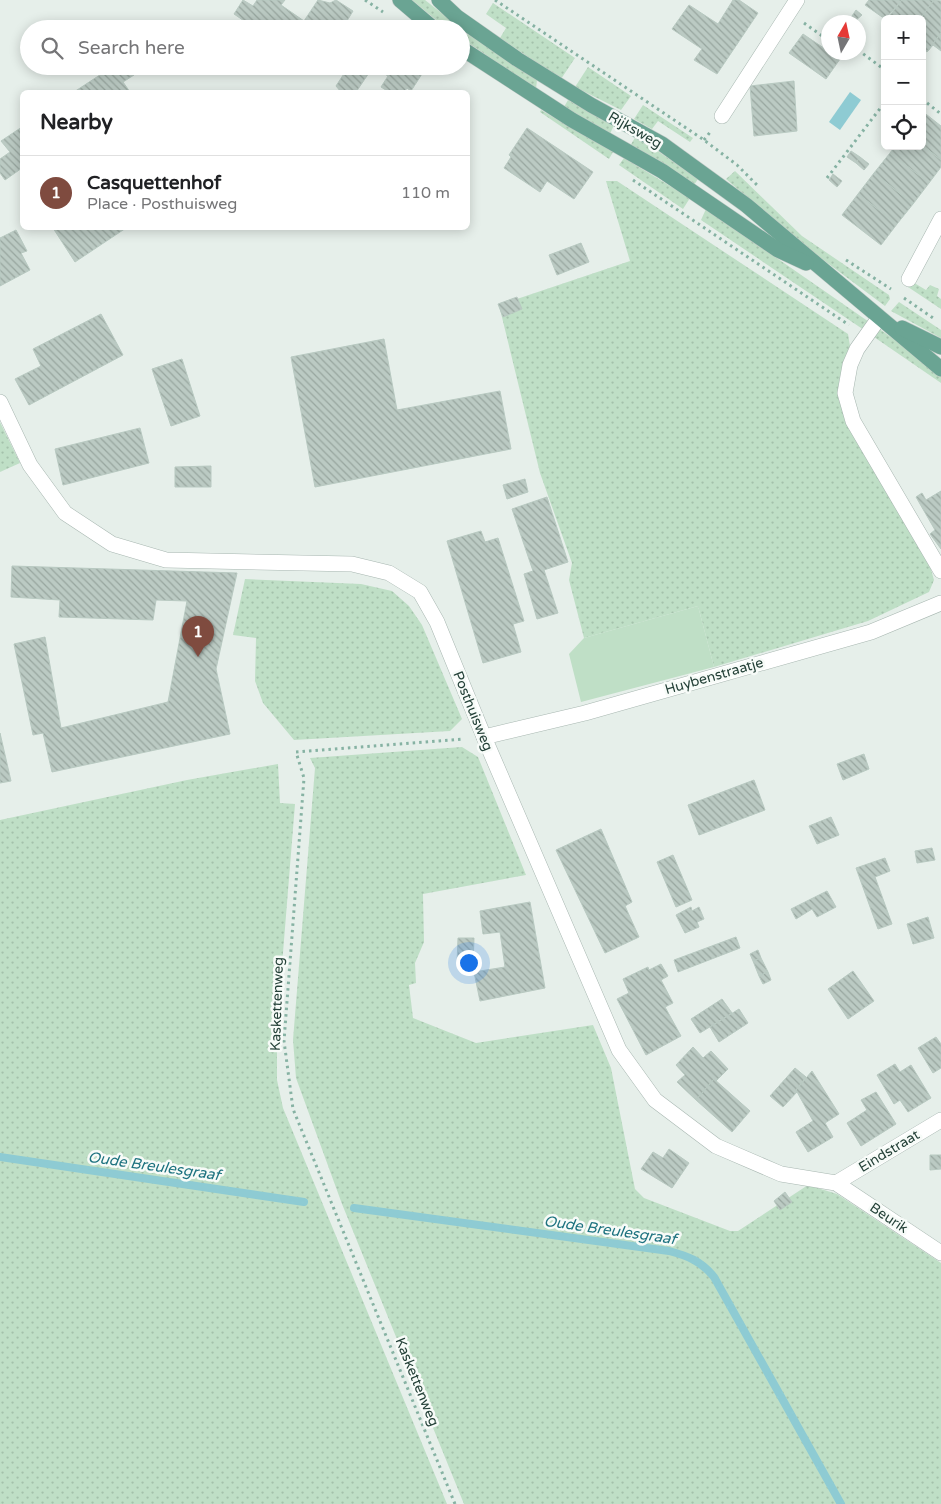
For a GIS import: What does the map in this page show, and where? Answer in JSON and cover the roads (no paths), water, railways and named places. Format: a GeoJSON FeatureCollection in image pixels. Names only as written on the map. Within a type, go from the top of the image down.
{"type":"FeatureCollection","features":[{"type":"Feature","properties":{"kind":"main road"},"geometry":{"type":"LineString","coordinates":[[400,0],[423,20]]}},
{"type":"Feature","properties":{"kind":"main road","name":"Rijksweg"},"geometry":{"type":"LineString","coordinates":[[439,0],[463,20]]}},
{"type":"Feature","properties":{"kind":"main road","name":"Rijksweg"},"geometry":{"type":"LineString","coordinates":[[470,25],[518,59],[591,105],[662,144],[746,205],[941,368]]}},
{"type":"Feature","properties":{"kind":"main road","name":"Rijksweg"},"geometry":{"type":"LineString","coordinates":[[470,54],[572,120],[662,171],[778,250],[823,271]]}},
{"type":"Feature","properties":{"kind":"main road","name":"Rijksweg"},"geometry":{"type":"LineString","coordinates":[[879,318],[941,347]]}},
{"type":"Feature","properties":{"kind":"street"},"geometry":{"type":"LineString","coordinates":[[722,116],[793,6]]}},
{"type":"Feature","properties":{"kind":"street"},"geometry":{"type":"LineString","coordinates":[[909,279],[941,219]]}},
{"type":"Feature","properties":{"kind":"street"},"geometry":{"type":"LineString","coordinates":[[879,318],[857,349],[850,365],[845,393],[853,421],[941,571]]}},
{"type":"Feature","properties":{"kind":"street","name":"Posthuisweg"},"geometry":{"type":"LineString","coordinates":[[0,402],[30,465],[65,513],[112,544],[166,560],[352,564],[389,573],[420,592],[437,622],[484,737],[619,1050],[655,1100],[716,1146],[781,1174],[836,1183]]}},
{"type":"Feature","properties":{"kind":"street","name":"Huybenstraatje"},"geometry":{"type":"LineString","coordinates":[[484,737],[585,713],[871,632],[941,604]]}},
{"type":"Feature","properties":{"kind":"street","name":"Eindstraat"},"geometry":{"type":"LineString","coordinates":[[836,1183],[941,1120]]}},
{"type":"Feature","properties":{"kind":"street","name":"Beurik"},"geometry":{"type":"LineString","coordinates":[[836,1183],[941,1253]]}},
{"type":"Feature","properties":{"kind":"water"},"geometry":{"type":"Polygon","coordinates":[[[850,92],[861,100],[840,130],[829,122],[850,92]]]}},
{"type":"Feature","properties":{"kind":"waterway","name":"Oude Breulesgraaf"},"geometry":{"type":"LineString","coordinates":[[0,1157],[304,1202]]}},
{"type":"Feature","properties":{"kind":"waterway","name":"Oude Breulesgraaf"},"geometry":{"type":"LineString","coordinates":[[354,1208],[669,1251],[699,1263],[714,1277],[841,1504]]}},
{"type":"Feature","properties":{"kind":"place","name":"Casquettenhof"},"geometry":{"type":"Point","coordinates":[198,657]}}]}
